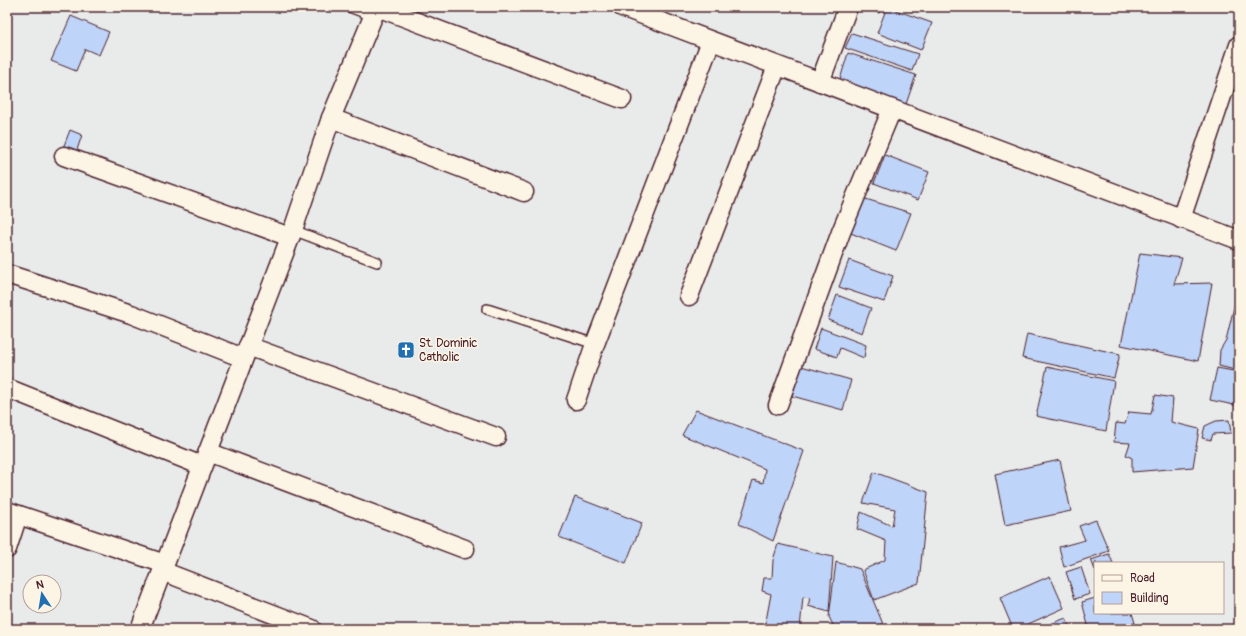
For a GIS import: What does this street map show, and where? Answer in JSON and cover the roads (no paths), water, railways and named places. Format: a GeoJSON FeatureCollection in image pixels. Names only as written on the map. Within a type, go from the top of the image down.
{"type":"FeatureCollection","features":[{"type":"Feature","properties":{"kind":"street"},"geometry":{"type":"LineString","coordinates":[[622,7],[1239,240]]}},
{"type":"Feature","properties":{"kind":"street"},"geometry":{"type":"LineString","coordinates":[[820,82],[848,7]]}},
{"type":"Feature","properties":{"kind":"street"},"geometry":{"type":"LineString","coordinates":[[140,629],[292,234],[331,118],[376,10],[622,99]]}},
{"type":"Feature","properties":{"kind":"street"},"geometry":{"type":"LineString","coordinates":[[576,400],[595,344],[710,41]]}},
{"type":"Feature","properties":{"kind":"street"},"geometry":{"type":"LineString","coordinates":[[1181,219],[1239,45]]}},
{"type":"Feature","properties":{"kind":"street"},"geometry":{"type":"LineString","coordinates":[[689,296],[777,66]]}},
{"type":"Feature","properties":{"kind":"street"},"geometry":{"type":"LineString","coordinates":[[778,405],[841,232],[892,109]]}},
{"type":"Feature","properties":{"kind":"street"},"geometry":{"type":"LineString","coordinates":[[331,118],[524,192]]}},
{"type":"Feature","properties":{"kind":"street"},"geometry":{"type":"LineString","coordinates":[[64,156],[292,234]]}},
{"type":"Feature","properties":{"kind":"street"},"geometry":{"type":"LineString","coordinates":[[7,274],[246,352],[496,437]]}},
{"type":"Feature","properties":{"kind":"street"},"geometry":{"type":"LineString","coordinates":[[7,388],[205,459],[465,549]]}},
{"type":"Feature","properties":{"kind":"street"},"geometry":{"type":"LineString","coordinates":[[7,550],[13,513],[164,567],[312,629]]}},
{"type":"Feature","properties":{"kind":"lane"},"geometry":{"type":"LineString","coordinates":[[349,7],[376,10]]}},
{"type":"Feature","properties":{"kind":"lane"},"geometry":{"type":"LineString","coordinates":[[292,234],[377,262]]}},
{"type":"Feature","properties":{"kind":"lane"},"geometry":{"type":"LineString","coordinates":[[487,309],[595,344]]}},
{"type":"Feature","properties":{"kind":"place","name":"St. Dominic Catholic"},"geometry":{"type":"Point","coordinates":[406,350]}}]}
